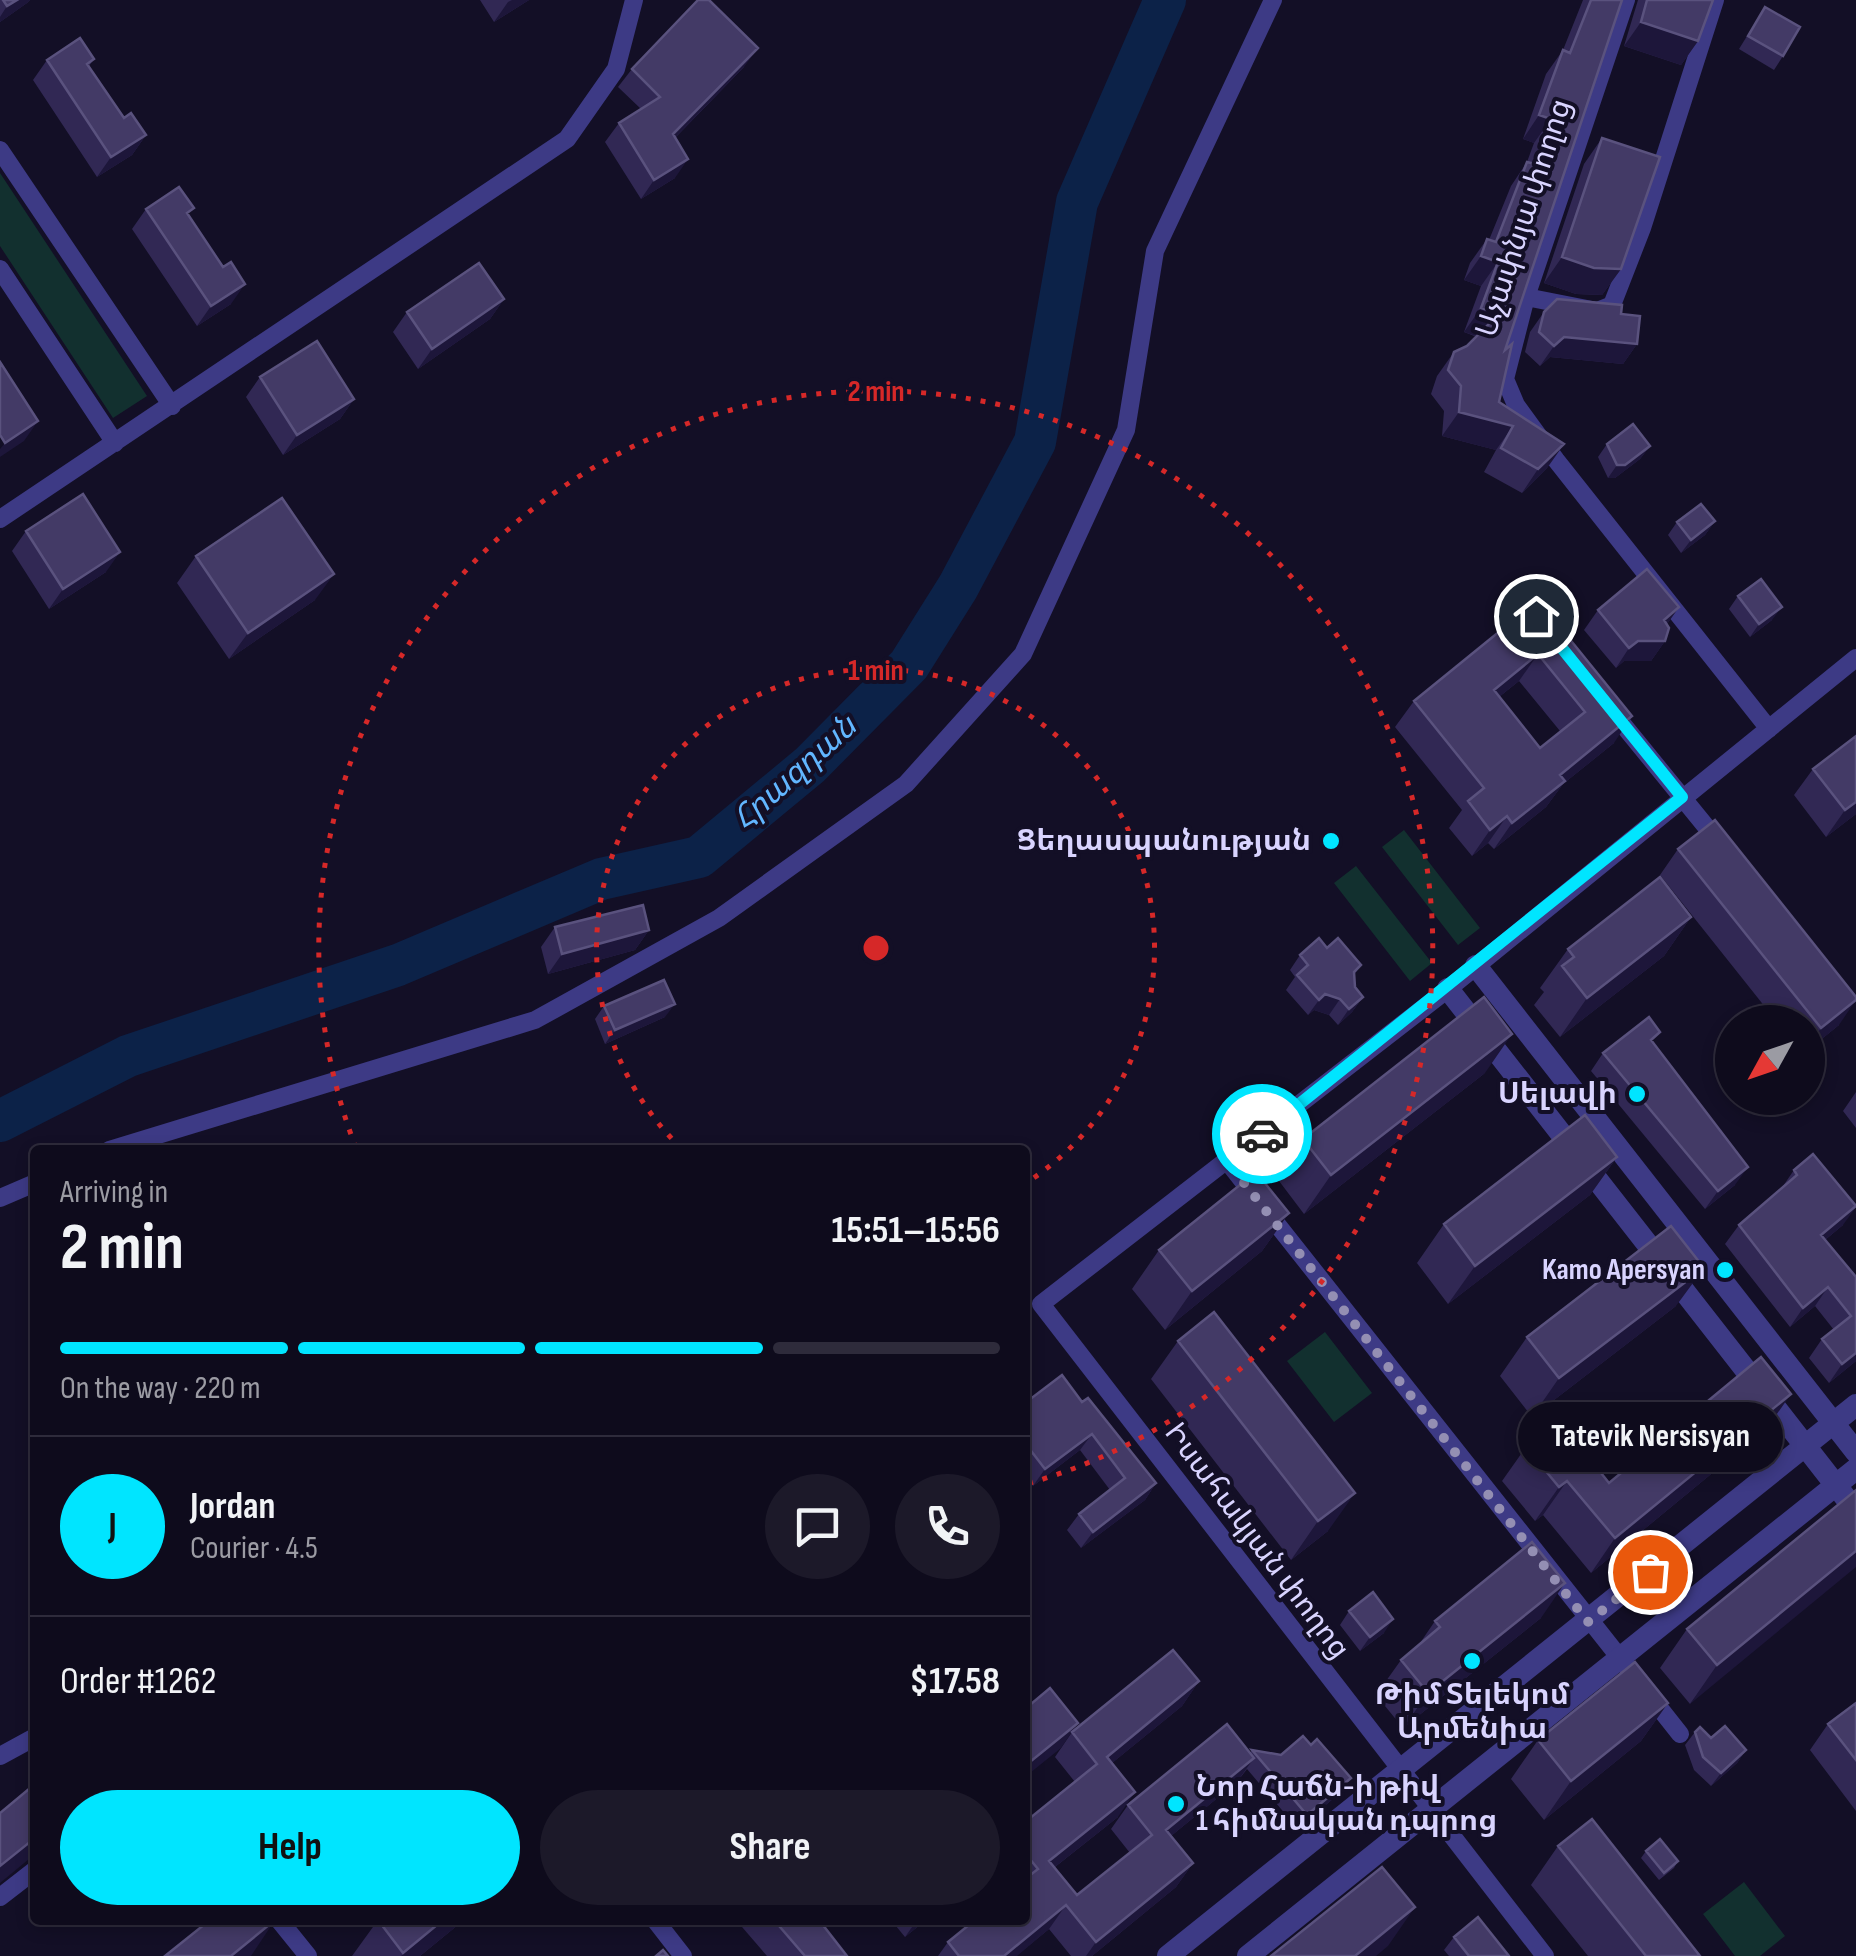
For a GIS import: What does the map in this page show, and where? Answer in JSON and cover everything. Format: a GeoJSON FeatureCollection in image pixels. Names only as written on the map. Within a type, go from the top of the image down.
{"type":"FeatureCollection","features":[{"type":"Feature","properties":{"kind":"street"},"geometry":{"type":"LineString","coordinates":[[0,519],[567,139],[616,69],[634,0]]}},
{"type":"Feature","properties":{"kind":"street"},"geometry":{"type":"LineString","coordinates":[[125,1145],[535,1020],[719,918],[906,784],[1022,654],[1126,430],[1155,251],[1272,0]]}},
{"type":"Feature","properties":{"kind":"street","name":"Աչափնյա փողոց"},"geometry":{"type":"LineString","coordinates":[[1626,0],[1526,296],[1506,362],[1505,379],[1516,406],[1769,729]]}},
{"type":"Feature","properties":{"kind":"street"},"geometry":{"type":"LineString","coordinates":[[1526,296],[1598,310],[1612,305],[1642,228],[1715,0]]}},
{"type":"Feature","properties":{"kind":"street"},"geometry":{"type":"LineString","coordinates":[[0,150],[172,406]]}},
{"type":"Feature","properties":{"kind":"street"},"geometry":{"type":"LineString","coordinates":[[0,269],[116,444]]}},
{"type":"Feature","properties":{"kind":"street"},"geometry":{"type":"LineString","coordinates":[[1680,1734],[1227,1161],[1448,989],[1856,658]]}},
{"type":"Feature","properties":{"kind":"street"},"geometry":{"type":"LineString","coordinates":[[1597,691],[1732,859]]}},
{"type":"Feature","properties":{"kind":"street"},"geometry":{"type":"LineString","coordinates":[[1476,966],[1856,1452]]}},
{"type":"Feature","properties":{"kind":"street"},"geometry":{"type":"LineString","coordinates":[[1448,989],[1856,1511]]}},
{"type":"Feature","properties":{"kind":"street","name":"Իսահակյան փողոց"},"geometry":{"type":"LineString","coordinates":[[1227,1161],[1040,1304],[1545,1956]]}},
{"type":"Feature","properties":{"kind":"street"},"geometry":{"type":"LineString","coordinates":[[0,1198],[30,1185]]}},
{"type":"Feature","properties":{"kind":"street"},"geometry":{"type":"LineString","coordinates":[[1168,1956],[1856,1406]]}},
{"type":"Feature","properties":{"kind":"street"},"geometry":{"type":"LineString","coordinates":[[1248,1956],[1856,1469]]}},
{"type":"Feature","properties":{"kind":"street"},"geometry":{"type":"LineString","coordinates":[[0,1756],[30,1740]]}},
{"type":"Feature","properties":{"kind":"street"},"geometry":{"type":"LineString","coordinates":[[0,1897],[30,1874]]}},
{"type":"Feature","properties":{"kind":"street"},"geometry":{"type":"LineString","coordinates":[[283,1925],[308,1956]]}},
{"type":"Feature","properties":{"kind":"street"},"geometry":{"type":"LineString","coordinates":[[658,1925],[683,1956]]}},
{"type":"Feature","properties":{"kind":"green space"},"geometry":{"type":"Polygon","coordinates":[[[0,173],[147,396],[113,418],[0,246],[0,173]]]}},
{"type":"Feature","properties":{"kind":"green space"},"geometry":{"type":"Polygon","coordinates":[[[1404,830],[1480,928],[1458,945],[1382,847],[1404,830]]]}},
{"type":"Feature","properties":{"kind":"green space"},"geometry":{"type":"Polygon","coordinates":[[[1356,866],[1432,963],[1410,981],[1334,883],[1356,866]]]}},
{"type":"Feature","properties":{"kind":"green space"},"geometry":{"type":"Polygon","coordinates":[[[1325,1332],[1372,1393],[1334,1422],[1287,1361],[1325,1332]]]}},
{"type":"Feature","properties":{"kind":"green space"},"geometry":{"type":"Polygon","coordinates":[[[1744,1882],[1785,1936],[1760,1956],[1735,1956],[1703,1914],[1744,1882]]]}},
{"type":"Feature","properties":{"kind":"building"},"geometry":{"type":"Polygon","coordinates":[[[698,0],[709,0],[758,48],[673,134],[688,159],[654,180],[619,123],[660,97],[632,69],[698,0]]]}},
{"type":"Feature","properties":{"kind":"building"},"geometry":{"type":"Polygon","coordinates":[[[1591,0],[1622,0],[1505,350],[1512,344],[1499,402],[1564,444],[1538,469],[1501,448],[1513,426],[1459,412],[1461,386],[1448,370],[1454,352],[1467,346],[1499,314],[1481,308],[1498,262],[1481,256],[1487,239],[1496,242],[1527,162],[1535,164],[1551,119],[1539,115],[1563,50],[1570,53],[1591,0]]]}},
{"type":"Feature","properties":{"kind":"building"},"geometry":{"type":"Polygon","coordinates":[[[1647,0],[1713,0],[1698,41],[1641,22],[1647,0]]]}},
{"type":"Feature","properties":{"kind":"building"},"geometry":{"type":"Polygon","coordinates":[[[1765,7],[1800,27],[1783,56],[1748,36],[1765,7]]]}},
{"type":"Feature","properties":{"kind":"building"},"geometry":{"type":"Polygon","coordinates":[[[80,38],[94,59],[87,64],[124,118],[131,113],[146,135],[111,157],[47,60],[80,38]]]}},
{"type":"Feature","properties":{"kind":"building"},"geometry":{"type":"Polygon","coordinates":[[[1602,138],[1660,157],[1621,269],[1594,268],[1562,257],[1602,138]]]}},
{"type":"Feature","properties":{"kind":"building"},"geometry":{"type":"Polygon","coordinates":[[[179,187],[194,208],[187,213],[223,267],[231,262],[245,284],[211,306],[146,209],[179,187]]]}},
{"type":"Feature","properties":{"kind":"building"},"geometry":{"type":"Polygon","coordinates":[[[479,263],[504,299],[432,349],[407,312],[479,263]]]}},
{"type":"Feature","properties":{"kind":"building"},"geometry":{"type":"Polygon","coordinates":[[[1557,299],[1622,305],[1621,314],[1640,316],[1637,344],[1564,337],[1554,346],[1539,332],[1544,312],[1557,299]]]}},
{"type":"Feature","properties":{"kind":"building"},"geometry":{"type":"Polygon","coordinates":[[[317,341],[354,399],[297,435],[260,377],[317,341]]]}},
{"type":"Feature","properties":{"kind":"building"},"geometry":{"type":"Polygon","coordinates":[[[0,362],[38,421],[5,443],[0,435],[0,362]]]}},
{"type":"Feature","properties":{"kind":"building"},"geometry":{"type":"Polygon","coordinates":[[[1633,424],[1650,446],[1625,465],[1617,465],[1607,444],[1633,424]]]}},
{"type":"Feature","properties":{"kind":"building"},"geometry":{"type":"Polygon","coordinates":[[[83,494],[120,552],[63,589],[26,531],[83,494]]]}},
{"type":"Feature","properties":{"kind":"building"},"geometry":{"type":"Polygon","coordinates":[[[282,498],[334,574],[248,633],[196,556],[282,498]]]}},
{"type":"Feature","properties":{"kind":"building"},"geometry":{"type":"Polygon","coordinates":[[[1701,504],[1715,521],[1691,540],[1677,522],[1701,504]]]}},
{"type":"Feature","properties":{"kind":"building"},"geometry":{"type":"Polygon","coordinates":[[[1647,569],[1679,607],[1664,620],[1669,628],[1665,641],[1638,641],[1629,648],[1598,610],[1647,569]]]}},
{"type":"Feature","properties":{"kind":"building"},"geometry":{"type":"Polygon","coordinates":[[[1761,579],[1782,607],[1759,624],[1738,596],[1761,579]]]}},
{"type":"Feature","properties":{"kind":"building"},"geometry":{"type":"Polygon","coordinates":[[[1538,600],[1632,716],[1560,775],[1565,781],[1512,823],[1507,816],[1490,830],[1468,801],[1484,788],[1414,701],[1538,600]],[[1538,654],[1494,690],[1540,748],[1585,712],[1538,654]]]}},
{"type":"Feature","properties":{"kind":"building"},"geometry":{"type":"Polygon","coordinates":[[[1856,736],[1856,802],[1845,810],[1813,769],[1856,736]]]}},
{"type":"Feature","properties":{"kind":"building"},"geometry":{"type":"Polygon","coordinates":[[[1715,820],[1856,1000],[1825,1025],[1825,1005],[1803,1005],[1678,849],[1715,820]]]}},
{"type":"Feature","properties":{"kind":"building"},"geometry":{"type":"Polygon","coordinates":[[[1660,877],[1691,917],[1587,998],[1562,966],[1574,957],[1568,949],[1660,877]]]}},
{"type":"Feature","properties":{"kind":"building"},"geometry":{"type":"Polygon","coordinates":[[[643,905],[649,930],[562,954],[555,927],[643,905]]]}},
{"type":"Feature","properties":{"kind":"building"},"geometry":{"type":"Polygon","coordinates":[[[1319,938],[1327,948],[1338,938],[1361,965],[1354,972],[1355,987],[1363,997],[1349,1009],[1340,999],[1325,994],[1319,1000],[1297,975],[1308,965],[1300,955],[1319,938]]]}},
{"type":"Feature","properties":{"kind":"building"},"geometry":{"type":"Polygon","coordinates":[[[664,980],[675,1004],[615,1030],[604,1006],[664,980]]]}},
{"type":"Feature","properties":{"kind":"building"},"geometry":{"type":"Polygon","coordinates":[[[1484,997],[1512,1034],[1331,1175],[1303,1139],[1484,997]]]}},
{"type":"Feature","properties":{"kind":"building"},"geometry":{"type":"Polygon","coordinates":[[[1649,1017],[1660,1032],[1651,1040],[1748,1167],[1718,1191],[1603,1053],[1649,1017]]]}},
{"type":"Feature","properties":{"kind":"building"},"geometry":{"type":"Polygon","coordinates":[[[1585,1115],[1617,1157],[1475,1266],[1444,1224],[1585,1115]]]}},
{"type":"Feature","properties":{"kind":"building"},"geometry":{"type":"Polygon","coordinates":[[[1813,1154],[1856,1206],[1821,1235],[1856,1277],[1856,1353],[1842,1364],[1822,1339],[1851,1316],[1828,1287],[1803,1308],[1739,1225],[1797,1175],[1794,1170],[1813,1154]]]}},
{"type":"Feature","properties":{"kind":"building"},"geometry":{"type":"Polygon","coordinates":[[[1256,1172],[1289,1213],[1192,1291],[1159,1250],[1256,1172]]]}},
{"type":"Feature","properties":{"kind":"building"},"geometry":{"type":"Polygon","coordinates":[[[1671,1226],[1704,1268],[1559,1378],[1527,1337],[1671,1226]]]}},
{"type":"Feature","properties":{"kind":"building"},"geometry":{"type":"Polygon","coordinates":[[[1214,1312],[1355,1493],[1318,1521],[1178,1341],[1214,1312]]]}},
{"type":"Feature","properties":{"kind":"building"},"geometry":{"type":"Polygon","coordinates":[[[1761,1357],[1791,1394],[1615,1538],[1567,1481],[1559,1487],[1526,1447],[1559,1420],[1609,1483],[1761,1357]]]}},
{"type":"Feature","properties":{"kind":"building"},"geometry":{"type":"Polygon","coordinates":[[[1062,1375],[1082,1402],[1088,1398],[1156,1483],[1093,1532],[1079,1514],[1125,1478],[1092,1434],[1045,1469],[1030,1450],[1030,1399],[1062,1375]]]}},
{"type":"Feature","properties":{"kind":"building"},"geometry":{"type":"Polygon","coordinates":[[[1856,1490],[1856,1551],[1717,1665],[1687,1629],[1856,1490]]]}},
{"type":"Feature","properties":{"kind":"building"},"geometry":{"type":"Polygon","coordinates":[[[1532,1542],[1565,1583],[1428,1693],[1401,1660],[1440,1627],[1435,1621],[1532,1542]]]}},
{"type":"Feature","properties":{"kind":"building"},"geometry":{"type":"Polygon","coordinates":[[[1373,1592],[1393,1619],[1370,1637],[1349,1611],[1373,1592]]]}},
{"type":"Feature","properties":{"kind":"building","name":"Նոր Հաճն-ի թիվ 1 հիմնական դպրոց"},"geometry":{"type":"Polygon","coordinates":[[[1173,1650],[1199,1681],[1107,1757],[1135,1792],[1049,1861],[1077,1895],[1152,1835],[1128,1805],[1227,1724],[1254,1758],[1166,1830],[1193,1863],[1096,1942],[1066,1905],[1004,1956],[959,1956],[948,1942],[969,1925],[1030,1925],[1030,1875],[1038,1869],[1030,1859],[1030,1818],[1097,1764],[1072,1732],[1173,1650]]]}},
{"type":"Feature","properties":{"kind":"building"},"geometry":{"type":"Polygon","coordinates":[[[1635,1662],[1668,1703],[1571,1781],[1538,1740],[1635,1662]]]}},
{"type":"Feature","properties":{"kind":"building"},"geometry":{"type":"Polygon","coordinates":[[[1050,1688],[1078,1723],[1030,1762],[1030,1705],[1050,1688]]]}},
{"type":"Feature","properties":{"kind":"building"},"geometry":{"type":"Polygon","coordinates":[[[1856,1703],[1856,1760],[1828,1724],[1856,1703]]]}},
{"type":"Feature","properties":{"kind":"building"},"geometry":{"type":"Polygon","coordinates":[[[1725,1726],[1746,1750],[1721,1773],[1703,1757],[1695,1732],[1700,1727],[1711,1738],[1725,1726]]]}},
{"type":"Feature","properties":{"kind":"building"},"geometry":{"type":"Polygon","coordinates":[[[1303,1736],[1311,1745],[1317,1739],[1351,1778],[1307,1815],[1252,1750],[1281,1755],[1303,1736]]]}},
{"type":"Feature","properties":{"kind":"building"},"geometry":{"type":"Polygon","coordinates":[[[30,1788],[30,1842],[0,1866],[0,1813],[30,1788]]]}},
{"type":"Feature","properties":{"kind":"building"},"geometry":{"type":"Polygon","coordinates":[[[1592,1819],[1700,1956],[1646,1956],[1558,1846],[1592,1819]]]}},
{"type":"Feature","properties":{"kind":"building"},"geometry":{"type":"Polygon","coordinates":[[[1660,1839],[1678,1861],[1664,1873],[1646,1851],[1660,1839]]]}},
{"type":"Feature","properties":{"kind":"building"},"geometry":{"type":"Polygon","coordinates":[[[1382,1867],[1415,1907],[1355,1956],[1271,1956],[1382,1867]]]}},
{"type":"Feature","properties":{"kind":"building"},"geometry":{"type":"Polygon","coordinates":[[[1478,1917],[1509,1956],[1469,1956],[1454,1937],[1478,1917]]]}},
{"type":"Feature","properties":{"kind":"building"},"geometry":{"type":"Polygon","coordinates":[[[204,1925],[269,1925],[231,1956],[165,1956],[204,1925]]]}},
{"type":"Feature","properties":{"kind":"building"},"geometry":{"type":"Polygon","coordinates":[[[382,1925],[437,1925],[403,1953],[382,1925]]]}},
{"type":"Feature","properties":{"kind":"building"},"geometry":{"type":"Polygon","coordinates":[[[778,1925],[823,1925],[847,1956],[805,1956],[778,1925]]]}},
{"type":"Feature","properties":{"kind":"waterway","name":"Հրազդան"},"geometry":{"type":"LineString","coordinates":[[0,1121],[128,1056],[398,965],[601,879],[699,857],[810,765],[909,665],[958,587],[1035,442],[1077,202],[1165,0]]}},
{"type":"Feature","properties":{"kind":"way so far"},"geometry":{"type":"LineString","coordinates":[[1262,1134],[1227,1161],[1588,1622],[1650,1572]]}},
{"type":"Feature","properties":{"kind":"place","name":"Ցեղասպանության"},"geometry":{"type":"Point","coordinates":[1331,841]}},
{"type":"Feature","properties":{"kind":"place","name":"Սելավի"},"geometry":{"type":"Point","coordinates":[1637,1094]}},
{"type":"Feature","properties":{"kind":"place","name":"Kamo Apersyan"},"geometry":{"type":"Point","coordinates":[1725,1270]}},
{"type":"Feature","properties":{"kind":"place","name":"Tatevik Nersisyan"},"geometry":{"type":"Point","coordinates":[1650,1572]}},
{"type":"Feature","properties":{"kind":"place","name":"Թիմ Տելեկոմ Արմենիա"},"geometry":{"type":"Point","coordinates":[1472,1661]}},
{"type":"Feature","properties":{"kind":"place","name":"Նոր Հաճն-ի թիվ 1 հիմնական դպրոց"},"geometry":{"type":"Point","coordinates":[1176,1804]}},
{"type":"Feature","properties":{"kind":"route"},"geometry":{"type":"LineString","coordinates":[[1262,1134],[1448,989],[1682,797],[1536,616]]}}]}
